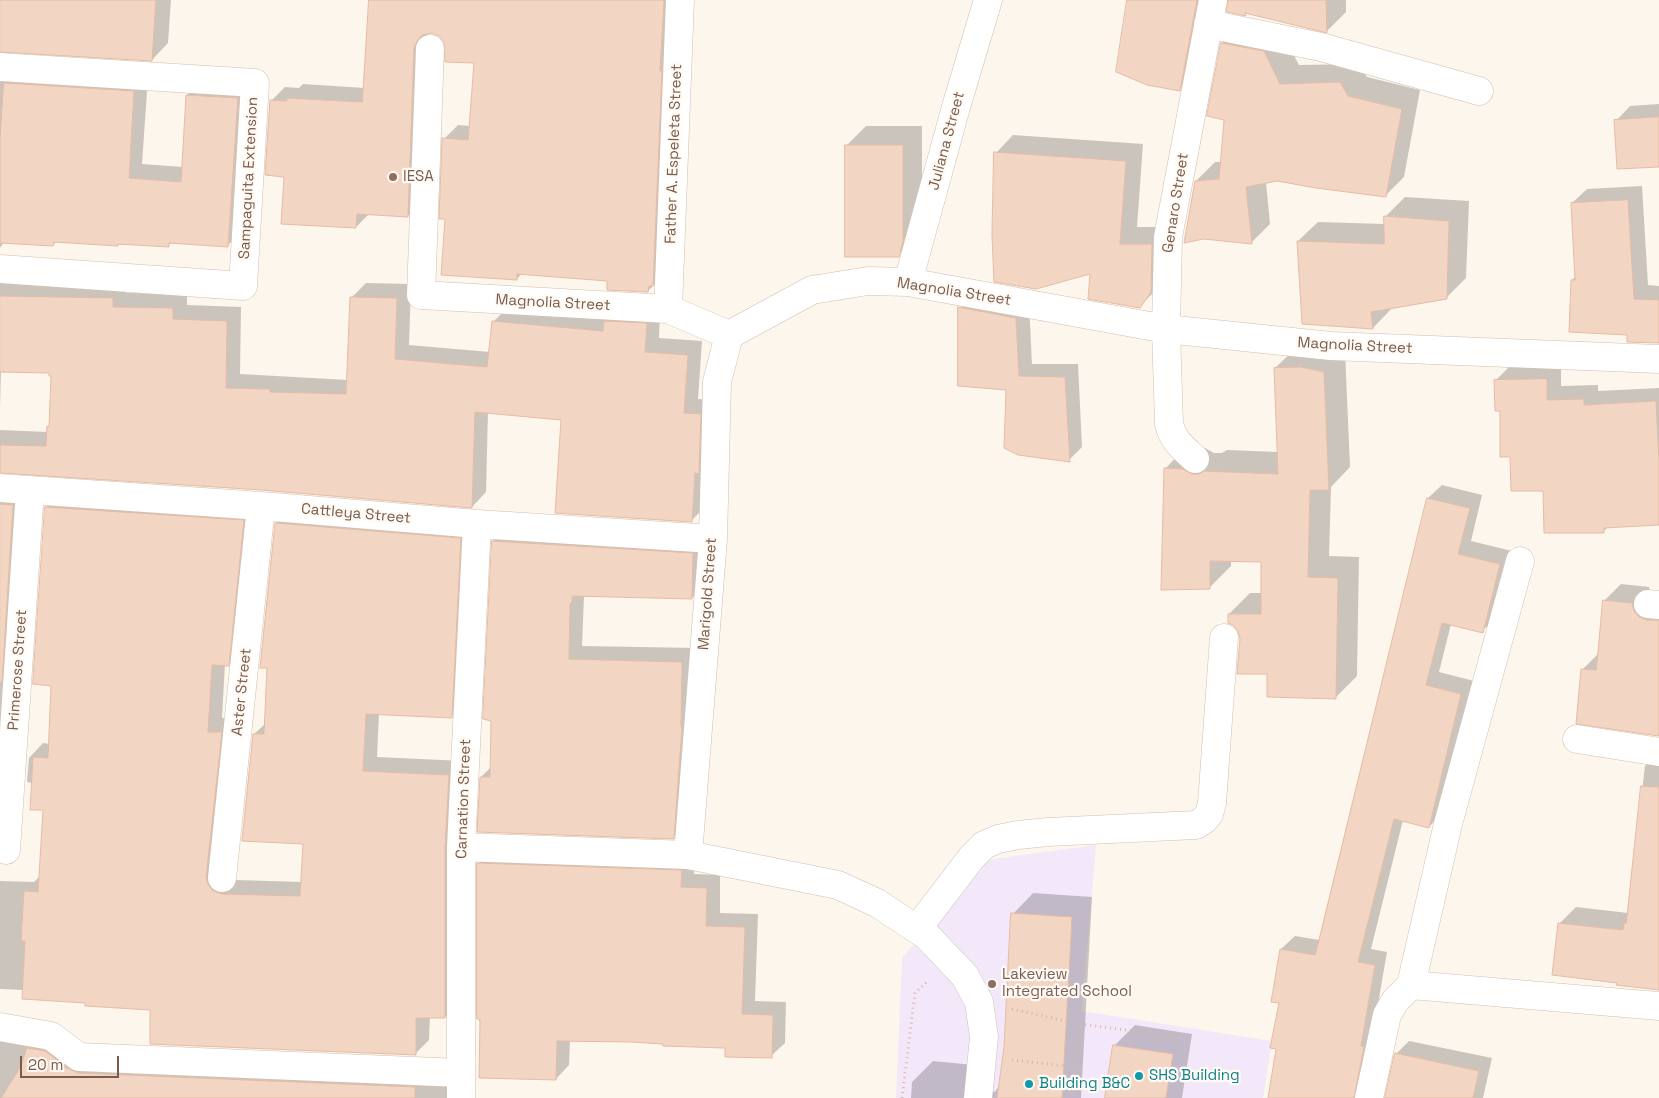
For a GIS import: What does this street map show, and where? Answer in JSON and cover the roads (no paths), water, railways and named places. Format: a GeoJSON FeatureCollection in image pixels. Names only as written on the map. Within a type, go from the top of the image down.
{"type":"FeatureCollection","features":[{"type":"Feature","properties":{"kind":"street","name":"Father A. Espeleta Street"},"geometry":{"type":"LineString","coordinates":[[668,309],[680,0]]}},
{"type":"Feature","properties":{"kind":"street","name":"Juliana Street"},"geometry":{"type":"LineString","coordinates":[[908,282],[956,106],[988,0]]}},
{"type":"Feature","properties":{"kind":"street"},"geometry":{"type":"LineString","coordinates":[[1210,12],[1321,47],[1479,91]]}},
{"type":"Feature","properties":{"kind":"street","name":"Genaro Street"},"geometry":{"type":"LineString","coordinates":[[1195,459],[1179,445],[1172,435],[1169,424],[1166,328],[1168,236],[1210,12]]}},
{"type":"Feature","properties":{"kind":"street","name":"Magnolia Street"},"geometry":{"type":"LineString","coordinates":[[430,49],[421,295],[668,309],[729,335],[812,290],[868,281],[908,282],[1166,328],[1331,346],[1659,359]]}},
{"type":"Feature","properties":{"kind":"street","name":"Sampaguita Extension"},"geometry":{"type":"LineString","coordinates":[[0,67],[255,83],[243,286],[0,269]]}},
{"type":"Feature","properties":{"kind":"street","name":"Marigold Street"},"geometry":{"type":"LineString","coordinates":[[688,855],[713,538],[718,382],[729,335]]}},
{"type":"Feature","properties":{"kind":"street","name":"Cattleya Street"},"geometry":{"type":"LineString","coordinates":[[0,488],[261,506],[477,524],[713,538]]}},
{"type":"Feature","properties":{"kind":"street","name":"Primerose Street"},"geometry":{"type":"LineString","coordinates":[[6,850],[30,490]]}},
{"type":"Feature","properties":{"kind":"street","name":"Aster Street"},"geometry":{"type":"LineString","coordinates":[[222,878],[261,506]]}},
{"type":"Feature","properties":{"kind":"street","name":"Carnation Street"},"geometry":{"type":"LineString","coordinates":[[461,1086],[461,847],[477,524]]}},
{"type":"Feature","properties":{"kind":"street"},"geometry":{"type":"LineString","coordinates":[[1369,1098],[1387,1015],[1395,1001],[1411,985],[1448,824],[1520,561]]}},
{"type":"Feature","properties":{"kind":"street"},"geometry":{"type":"LineString","coordinates":[[917,929],[972,857],[984,845],[998,839],[1018,834],[1048,832],[1175,828],[1196,825],[1204,820],[1209,814],[1212,803],[1224,638]]}},
{"type":"Feature","properties":{"kind":"street"},"geometry":{"type":"LineString","coordinates":[[1577,739],[1659,752]]}},
{"type":"Feature","properties":{"kind":"street"},"geometry":{"type":"LineString","coordinates":[[461,847],[688,855],[838,885],[877,902],[928,936],[965,976],[980,1002],[984,1037],[978,1098]]}},
{"type":"Feature","properties":{"kind":"street"},"geometry":{"type":"LineString","coordinates":[[1411,985],[1659,1006]]}},
{"type":"Feature","properties":{"kind":"street"},"geometry":{"type":"LineString","coordinates":[[0,1027],[51,1036],[80,1056],[461,1086]]}},
{"type":"Feature","properties":{"kind":"place","name":"IESA"},"geometry":{"type":"Point","coordinates":[393,177]}},
{"type":"Feature","properties":{"kind":"place","name":"Lakeview Integrated School"},"geometry":{"type":"Point","coordinates":[992,984]}},
{"type":"Feature","properties":{"kind":"place","name":"SHS Building"},"geometry":{"type":"Point","coordinates":[1139,1076]}},
{"type":"Feature","properties":{"kind":"place","name":"Building B&C"},"geometry":{"type":"Point","coordinates":[1029,1084]}}]}
